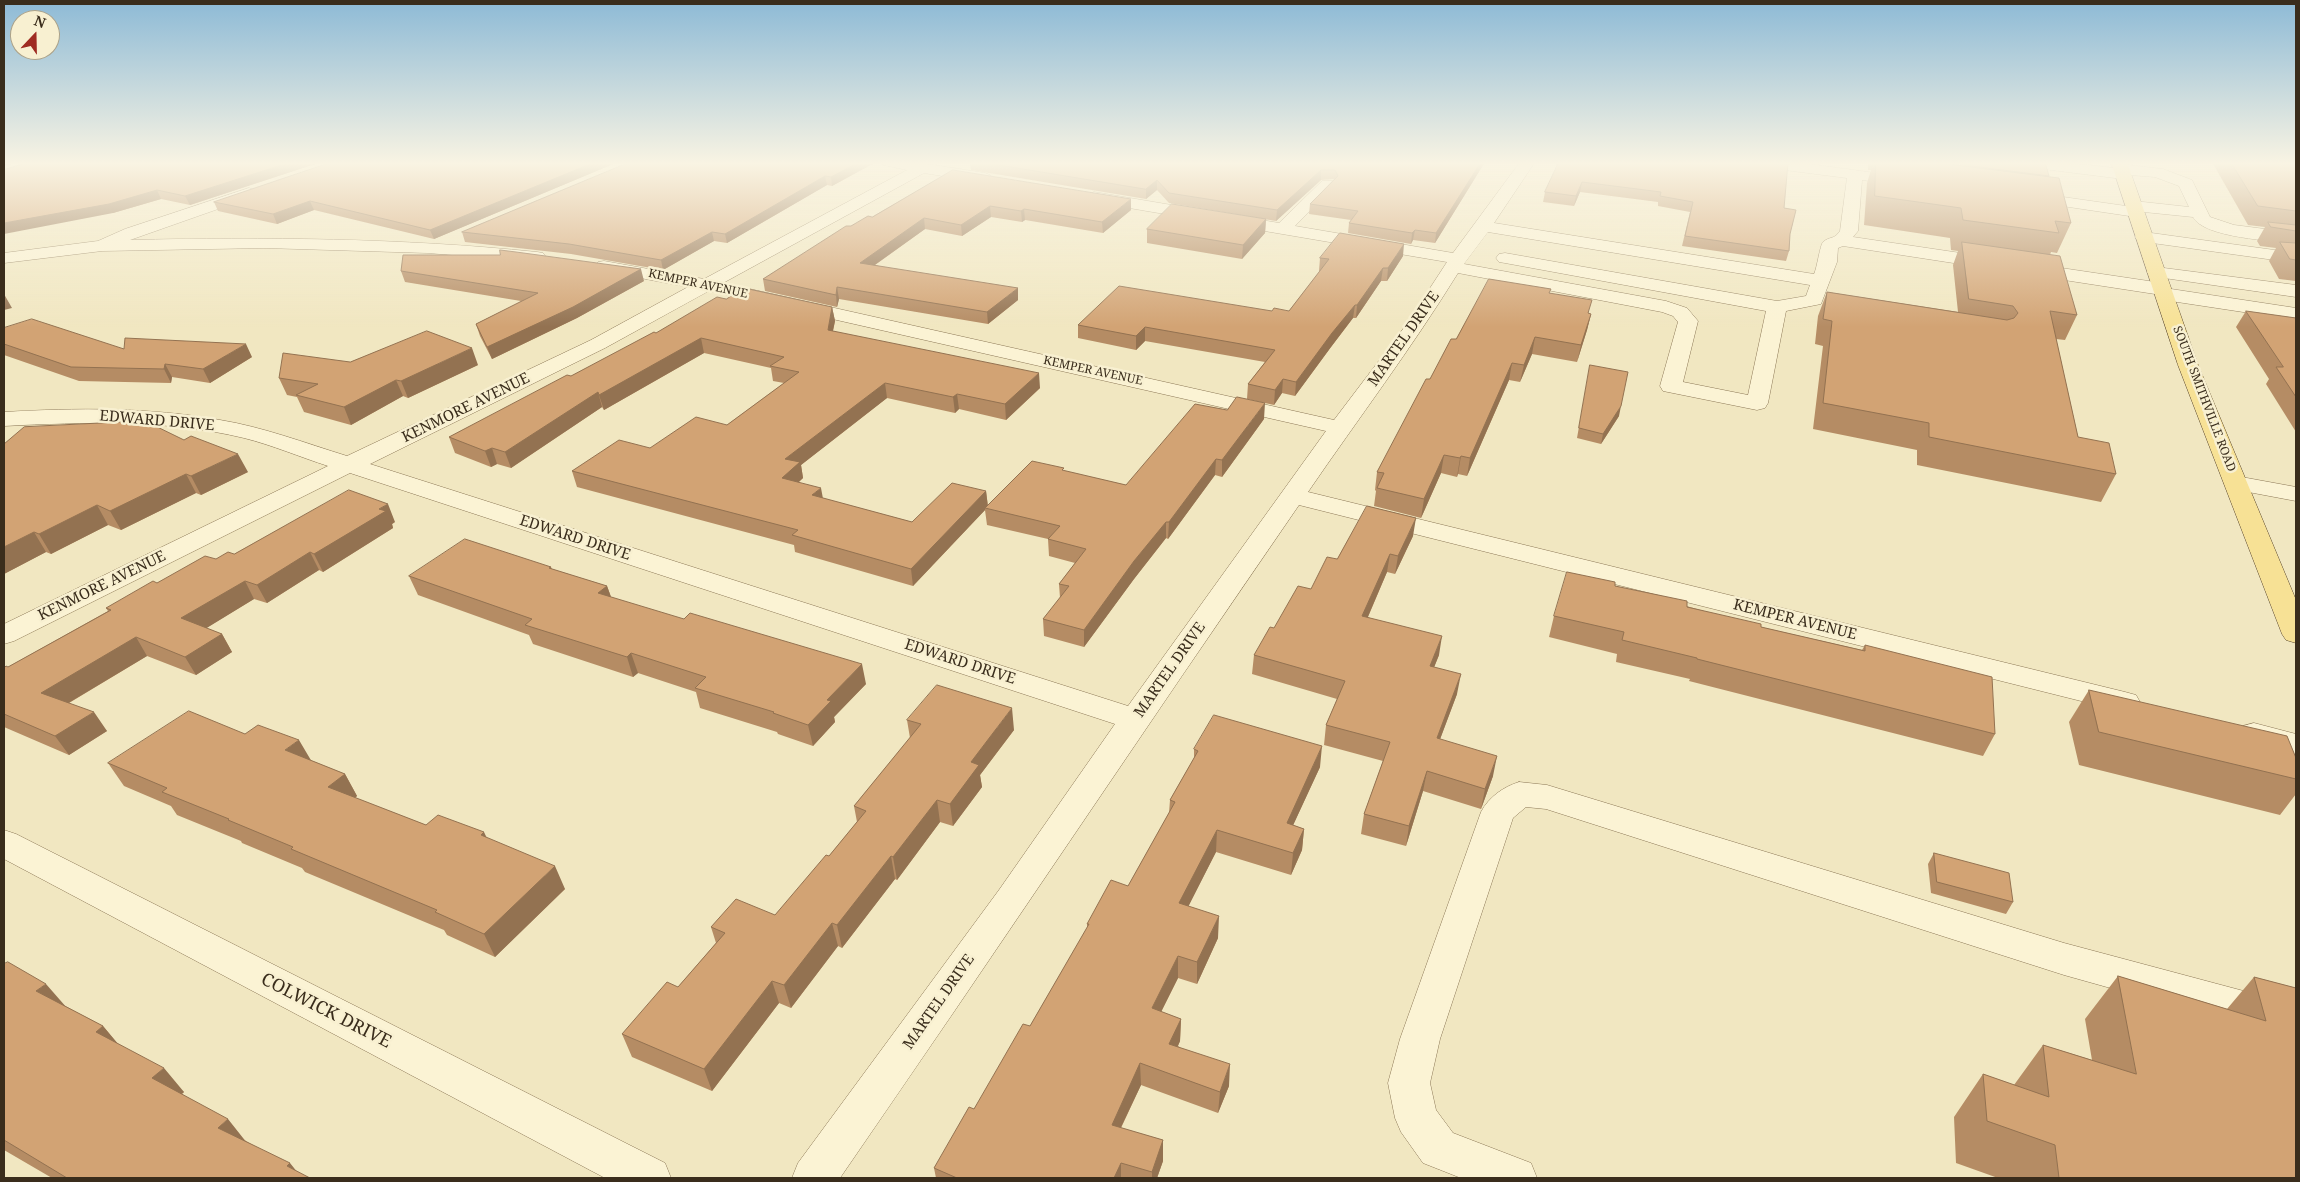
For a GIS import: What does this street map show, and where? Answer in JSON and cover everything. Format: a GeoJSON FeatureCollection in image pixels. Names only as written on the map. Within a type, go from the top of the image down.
{"type":"FeatureCollection","features":[{"type":"Feature","properties":{"kind":"main road","name":"SOUTH SMITHVILLE ROAD"},"geometry":{"type":"LineString","coordinates":[[2137,217],[2188,365],[2296,634]]}},
{"type":"Feature","properties":{"kind":"street"},"geometry":{"type":"LineString","coordinates":[[102,246],[131,233],[178,217]]}},
{"type":"Feature","properties":{"kind":"street","name":"KENMORE AVENUE"},"geometry":{"type":"LineString","coordinates":[[4,635],[598,344],[832,217]]}},
{"type":"Feature","properties":{"kind":"street"},"geometry":{"type":"LineString","coordinates":[[1214,217],[1458,259],[1668,299],[1786,306],[1833,311]]}},
{"type":"Feature","properties":{"kind":"street"},"geometry":{"type":"LineString","coordinates":[[1283,229],[1295,217]]}},
{"type":"Feature","properties":{"kind":"street","name":"MARTEL DRIVE"},"geometry":{"type":"LineString","coordinates":[[814,1178],[1012,900],[1135,718],[1414,328],[1458,259],[1489,217]]}},
{"type":"Feature","properties":{"kind":"street"},"geometry":{"type":"LineString","coordinates":[[1842,241],[1848,231],[1850,217]]}},
{"type":"Feature","properties":{"kind":"street"},"geometry":{"type":"LineString","coordinates":[[2201,217],[2214,226],[2296,238]]}},
{"type":"Feature","properties":{"kind":"street"},"geometry":{"type":"LineString","coordinates":[[1483,226],[1821,281]]}},
{"type":"Feature","properties":{"kind":"street"},"geometry":{"type":"LineString","coordinates":[[435,247],[463,234]]}},
{"type":"Feature","properties":{"kind":"street"},"geometry":{"type":"LineString","coordinates":[[2144,237],[2296,258]]}},
{"type":"Feature","properties":{"kind":"street"},"geometry":{"type":"LineString","coordinates":[[1786,306],[1814,300],[1828,262],[1830,245],[1842,241],[2161,285],[2296,314]]}},
{"type":"Feature","properties":{"kind":"street"},"geometry":{"type":"LineString","coordinates":[[4,258],[102,246],[294,242],[435,247],[556,259]]}},
{"type":"Feature","properties":{"kind":"street"},"geometry":{"type":"LineString","coordinates":[[1458,259],[1637,280],[1668,299],[1688,321],[1671,386],[1757,404],[1786,306]]}},
{"type":"Feature","properties":{"kind":"street","name":"KEMPER AVENUE"},"geometry":{"type":"LineString","coordinates":[[584,263],[707,286],[1341,428]]}},
{"type":"Feature","properties":{"kind":"street"},"geometry":{"type":"LineString","coordinates":[[2161,285],[2296,292]]}},
{"type":"Feature","properties":{"kind":"street","name":"EDWARD DRIVE"},"geometry":{"type":"LineString","coordinates":[[4,419],[118,416],[172,419],[250,433],[1135,718]]}},
{"type":"Feature","properties":{"kind":"street"},"geometry":{"type":"LineString","coordinates":[[2236,483],[2296,494]]}},
{"type":"Feature","properties":{"kind":"street","name":"KEMPER AVENUE"},"geometry":{"type":"LineString","coordinates":[[1294,496],[2152,708]]}},
{"type":"Feature","properties":{"kind":"street"},"geometry":{"type":"LineString","coordinates":[[2229,728],[2296,745]]}},
{"type":"Feature","properties":{"kind":"street"},"geometry":{"type":"LineString","coordinates":[[1515,1178],[1438,1148],[1416,1118],[1410,1083],[1420,1039],[1498,812],[1519,794],[1547,797],[2064,959],[2296,1023]]}},
{"type":"Feature","properties":{"kind":"street","name":"COLWICK DRIVE"},"geometry":{"type":"LineString","coordinates":[[4,843],[649,1178]]}},
{"type":"Feature","properties":{"kind":"building"},"geometry":{"type":"Polygon","coordinates":[[[4,217],[36,217],[4,223],[4,217]]]}},
{"type":"Feature","properties":{"kind":"building"},"geometry":{"type":"Polygon","coordinates":[[[377,217],[461,217],[430,230],[377,217]]]}},
{"type":"Feature","properties":{"kind":"building"},"geometry":{"type":"Polygon","coordinates":[[[498,217],[754,217],[725,234],[712,232],[661,260],[569,244],[462,232],[498,217]]]}},
{"type":"Feature","properties":{"kind":"building"},"geometry":{"type":"Polygon","coordinates":[[[866,217],[973,217],[961,225],[924,218],[860,263],[1018,288],[987,312],[837,287],[836,295],[763,279],[846,226],[851,226],[866,217]]]}},
{"type":"Feature","properties":{"kind":"building"},"geometry":{"type":"Polygon","coordinates":[[[1073,217],[1108,217],[1102,222],[1073,217]]]}},
{"type":"Feature","properties":{"kind":"building"},"geometry":{"type":"Polygon","coordinates":[[[1159,217],[1254,217],[1266,219],[1243,245],[1147,229],[1159,217]]]}},
{"type":"Feature","properties":{"kind":"building"},"geometry":{"type":"Polygon","coordinates":[[[1353,217],[1446,217],[1436,233],[1415,230],[1412,233],[1349,223],[1353,217]]]}},
{"type":"Feature","properties":{"kind":"building"},"geometry":{"type":"Polygon","coordinates":[[[1689,217],[1794,217],[1790,234],[1789,251],[1685,236],[1689,217]]]}},
{"type":"Feature","properties":{"kind":"building"},"geometry":{"type":"Polygon","coordinates":[[[1963,217],[2069,217],[2071,223],[2055,221],[2059,233],[1963,220],[1963,217]]]}},
{"type":"Feature","properties":{"kind":"building"},"geometry":{"type":"Polygon","coordinates":[[[2268,222],[2296,225],[2296,231],[2271,227],[2268,222]]]}},
{"type":"Feature","properties":{"kind":"building"},"geometry":{"type":"Polygon","coordinates":[[[1340,233],[1404,244],[1388,268],[1383,268],[1357,305],[1332,333],[1296,382],[1283,379],[1275,390],[1248,384],[1275,350],[1145,327],[1136,336],[1078,325],[1119,286],[1272,311],[1274,308],[1289,311],[1329,259],[1320,258],[1340,233]]]}},
{"type":"Feature","properties":{"kind":"building"},"geometry":{"type":"Polygon","coordinates":[[[1962,242],[2060,256],[2077,315],[2050,311],[2078,437],[2109,443],[2116,474],[1929,437],[1929,423],[1823,403],[1832,321],[1823,319],[1827,292],[2007,320],[2014,318],[2018,313],[2013,306],[1969,299],[1962,242]]]}},
{"type":"Feature","properties":{"kind":"building"},"geometry":{"type":"Polygon","coordinates":[[[2280,242],[2296,243],[2296,260],[2290,259],[2280,242]]]}},
{"type":"Feature","properties":{"kind":"building"},"geometry":{"type":"Polygon","coordinates":[[[500,250],[641,269],[573,307],[487,347],[476,324],[538,293],[401,271],[403,255],[500,255],[500,250]]]}},
{"type":"Feature","properties":{"kind":"building"},"geometry":{"type":"Polygon","coordinates":[[[1489,279],[1551,289],[1549,293],[1592,300],[1588,313],[1591,314],[1581,345],[1535,337],[1524,365],[1512,363],[1470,458],[1444,455],[1424,499],[1377,488],[1384,473],[1377,472],[1426,379],[1430,379],[1451,339],[1456,339],[1489,279]]]}},
{"type":"Feature","properties":{"kind":"building"},"geometry":{"type":"Polygon","coordinates":[[[744,288],[832,307],[828,330],[1039,373],[1005,404],[957,394],[953,397],[885,383],[785,459],[800,462],[782,478],[821,488],[812,495],[912,522],[952,483],[986,491],[911,569],[792,535],[798,530],[572,471],[619,440],[650,448],[696,417],[727,425],[799,372],[770,366],[784,357],[701,338],[599,395],[598,392],[505,452],[492,448],[485,451],[449,437],[567,375],[571,376],[654,332],[656,333],[717,297],[726,299],[744,288]]]}},
{"type":"Feature","properties":{"kind":"building"},"geometry":{"type":"Polygon","coordinates":[[[2246,311],[2296,318],[2296,397],[2276,367],[2283,367],[2246,311]]]}},
{"type":"Feature","properties":{"kind":"building"},"geometry":{"type":"Polygon","coordinates":[[[32,319],[124,349],[125,338],[246,344],[203,369],[165,364],[164,369],[71,367],[4,344],[4,328],[32,319]]]}},
{"type":"Feature","properties":{"kind":"building"},"geometry":{"type":"Polygon","coordinates":[[[427,331],[472,348],[401,381],[396,380],[344,407],[296,395],[318,384],[279,378],[283,353],[350,362],[427,331]]]}},
{"type":"Feature","properties":{"kind":"building"},"geometry":{"type":"Polygon","coordinates":[[[1590,365],[1628,372],[1621,406],[1603,434],[1579,428],[1590,365]]]}},
{"type":"Feature","properties":{"kind":"building"},"geometry":{"type":"Polygon","coordinates":[[[1237,397],[1265,403],[1222,460],[1216,459],[1169,522],[1166,522],[1134,561],[1084,630],[1043,619],[1069,586],[1059,584],[1086,549],[1048,539],[1060,526],[985,508],[1032,461],[1126,485],[1195,404],[1227,410],[1237,397]]]}},
{"type":"Feature","properties":{"kind":"building"},"geometry":{"type":"Polygon","coordinates":[[[145,421],[184,440],[191,436],[238,454],[191,476],[186,474],[110,511],[97,505],[39,534],[34,532],[4,547],[4,444],[24,427],[145,421]]]}},
{"type":"Feature","properties":{"kind":"building"},"geometry":{"type":"Polygon","coordinates":[[[349,490],[388,504],[379,509],[386,511],[314,554],[310,552],[257,585],[245,581],[181,618],[222,634],[185,657],[136,637],[41,693],[94,712],[55,736],[4,714],[4,668],[6,666],[8,667],[111,610],[106,608],[153,581],[157,583],[205,556],[216,559],[228,552],[234,554],[349,490]]]}},
{"type":"Feature","properties":{"kind":"building"},"geometry":{"type":"Polygon","coordinates":[[[1367,506],[1416,518],[1398,556],[1390,554],[1362,616],[1442,636],[1430,666],[1461,674],[1437,738],[1497,756],[1485,789],[1427,771],[1409,826],[1364,814],[1390,742],[1326,725],[1345,681],[1254,655],[1270,627],[1274,628],[1298,586],[1311,589],[1327,557],[1337,559],[1367,506]]]}},
{"type":"Feature","properties":{"kind":"building"},"geometry":{"type":"Polygon","coordinates":[[[465,539],[607,586],[598,593],[684,619],[690,613],[862,664],[827,700],[831,701],[808,725],[774,712],[695,688],[706,677],[631,653],[627,657],[525,625],[532,619],[409,576],[465,539]]]}},
{"type":"Feature","properties":{"kind":"building"},"geometry":{"type":"Polygon","coordinates":[[[1567,572],[1615,582],[1615,586],[1687,601],[1687,607],[1761,624],[1761,627],[1865,651],[1865,645],[1992,677],[1995,734],[1622,640],[1624,632],[1554,616],[1567,572]]]}},
{"type":"Feature","properties":{"kind":"building"},"geometry":{"type":"Polygon","coordinates":[[[937,685],[1012,708],[971,762],[979,765],[950,804],[937,800],[837,925],[832,923],[784,985],[772,981],[704,1069],[622,1034],[667,982],[678,987],[725,933],[711,927],[736,899],[775,915],[826,855],[829,856],[866,811],[854,806],[921,724],[907,720],[937,685]]]}},
{"type":"Feature","properties":{"kind":"building"},"geometry":{"type":"Polygon","coordinates":[[[2089,690],[2287,736],[2296,758],[2296,779],[2099,732],[2089,690]]]}},
{"type":"Feature","properties":{"kind":"building"},"geometry":{"type":"Polygon","coordinates":[[[189,711],[245,734],[258,725],[299,740],[285,750],[345,774],[328,787],[426,825],[438,815],[484,832],[481,835],[555,866],[484,934],[435,912],[437,910],[291,849],[293,847],[229,819],[162,792],[167,788],[108,763],[189,711]]]}},
{"type":"Feature","properties":{"kind":"building"},"geometry":{"type":"Polygon","coordinates":[[[1214,715],[1322,746],[1287,823],[1304,829],[1293,853],[1217,830],[1179,903],[1219,916],[1197,962],[1178,956],[1152,1008],[1181,1019],[1169,1044],[1230,1064],[1220,1092],[1140,1063],[1112,1125],[1163,1140],[1152,1172],[1121,1163],[1114,1178],[957,1178],[934,1168],[969,1107],[974,1109],[1023,1024],[1030,1026],[1089,924],[1087,924],[1111,880],[1128,886],[1175,802],[1170,800],[1198,751],[1194,749],[1214,715]]]}},
{"type":"Feature","properties":{"kind":"building"},"geometry":{"type":"Polygon","coordinates":[[[1934,853],[2009,873],[2013,902],[1937,882],[1934,853]]]}},
{"type":"Feature","properties":{"kind":"building"},"geometry":{"type":"Polygon","coordinates":[[[8,962],[46,984],[36,991],[103,1026],[96,1032],[164,1068],[152,1078],[228,1119],[218,1128],[290,1163],[287,1166],[310,1178],[67,1178],[4,1140],[4,964],[8,962]]]}},
{"type":"Feature","properties":{"kind":"building"},"geometry":{"type":"Polygon","coordinates":[[[2118,976],[2266,1021],[2254,977],[2296,988],[2296,1178],[2059,1178],[2055,1145],[1987,1121],[1983,1074],[2049,1097],[2043,1045],[2136,1074],[2118,976]]]}}]}
